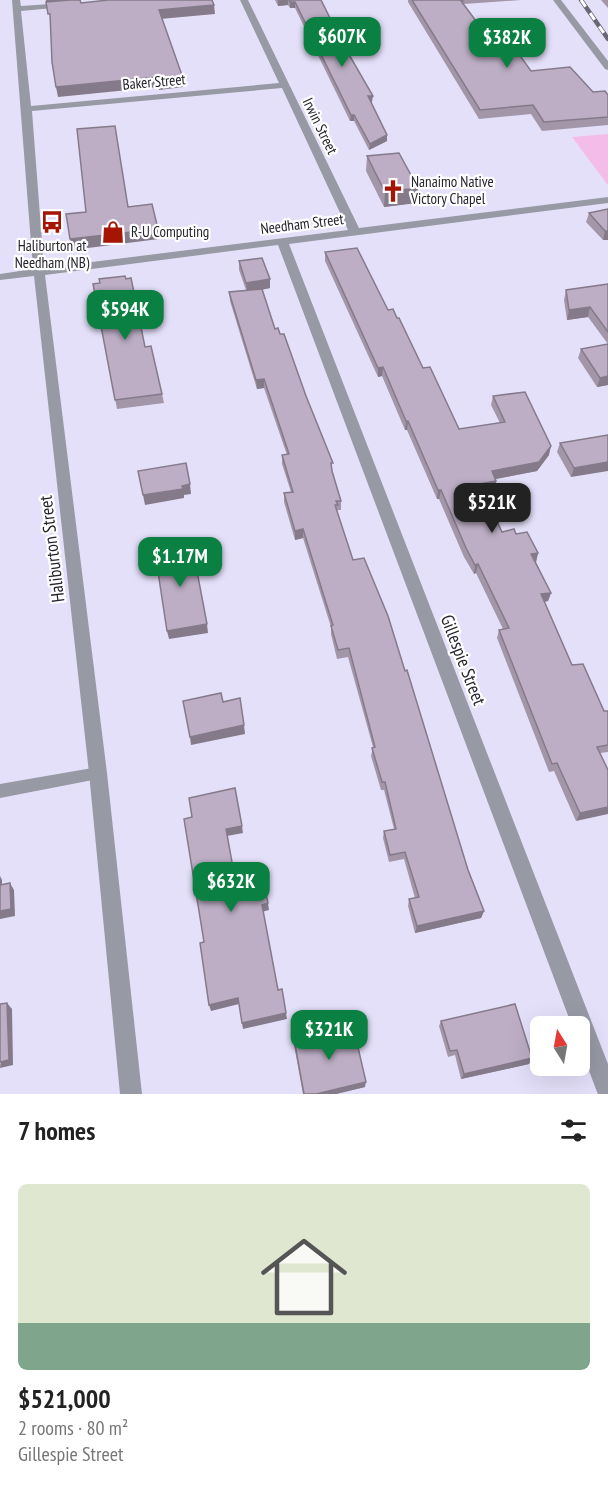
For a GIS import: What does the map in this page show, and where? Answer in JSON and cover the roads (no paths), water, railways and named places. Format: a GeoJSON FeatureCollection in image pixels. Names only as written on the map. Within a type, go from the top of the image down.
{"type":"FeatureCollection","features":[{"type":"Feature","properties":{"kind":"street","name":"Irwin Street"},"geometry":{"type":"LineString","coordinates":[[244,0],[355,232]]}},
{"type":"Feature","properties":{"kind":"street"},"geometry":{"type":"LineString","coordinates":[[557,0],[608,68]]}},
{"type":"Feature","properties":{"kind":"street"},"geometry":{"type":"LineString","coordinates":[[17,4],[76,4]]}},
{"type":"Feature","properties":{"kind":"street","name":"Haliburton Street"},"geometry":{"type":"LineString","coordinates":[[17,4],[39,272],[98,773],[131,1094]]}},
{"type":"Feature","properties":{"kind":"street","name":"Baker Street"},"geometry":{"type":"LineString","coordinates":[[27,109],[284,85]]}},
{"type":"Feature","properties":{"kind":"street","name":"Needham Street"},"geometry":{"type":"LineString","coordinates":[[0,277],[608,200]]}},
{"type":"Feature","properties":{"kind":"street","name":"Gillespie Street"},"geometry":{"type":"LineString","coordinates":[[282,241],[608,1092]]}},
{"type":"Feature","properties":{"kind":"lane"},"geometry":{"type":"LineString","coordinates":[[0,791],[98,773]]}},
{"type":"Feature","properties":{"kind":"railway"},"geometry":{"type":"LineString","coordinates":[[581,0],[608,39]]}},
{"type":"Feature","properties":{"kind":"place","name":"Nanaimo Native Victory Chapel"},"geometry":{"type":"Point","coordinates":[393,191]}},
{"type":"Feature","properties":{"kind":"place","name":"Haliburton at Needham (NB)"},"geometry":{"type":"Point","coordinates":[52,222]}},
{"type":"Feature","properties":{"kind":"place","name":"R-U Computing"},"geometry":{"type":"Point","coordinates":[113,232]}}]}
